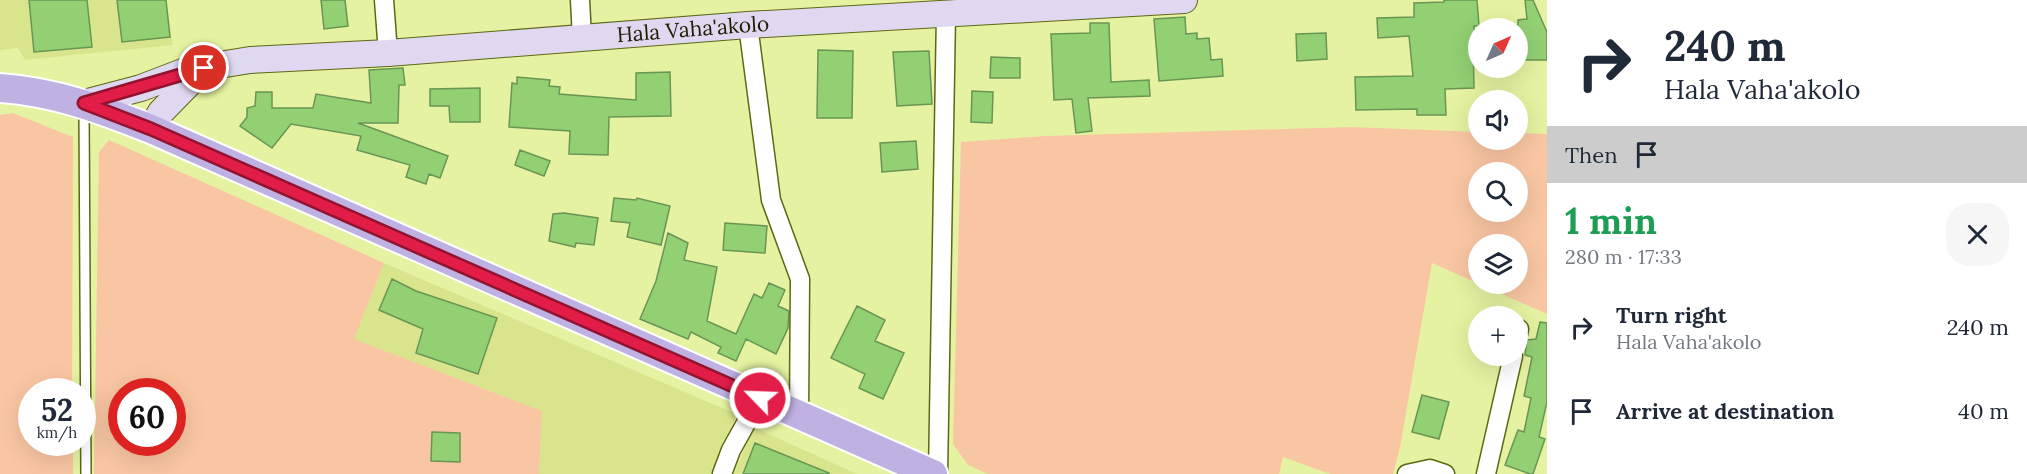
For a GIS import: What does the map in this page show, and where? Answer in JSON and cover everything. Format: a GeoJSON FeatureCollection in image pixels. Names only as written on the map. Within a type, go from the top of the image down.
{"type":"FeatureCollection","features":[{"type":"Feature","properties":{"kind":"main road","name":"Hala Vaha'akolo"},"geometry":{"type":"LineString","coordinates":[[84,103],[204,68],[250,60],[388,53],[748,25],[1184,0]]}},
{"type":"Feature","properties":{"kind":"main road"},"geometry":{"type":"LineString","coordinates":[[151,129],[161,112],[204,68]]}},
{"type":"Feature","properties":{"kind":"main road"},"geometry":{"type":"LineString","coordinates":[[0,88],[36,91],[84,103],[151,129],[933,474]]}},
{"type":"Feature","properties":{"kind":"street"},"geometry":{"type":"LineString","coordinates":[[384,0],[388,53]]}},
{"type":"Feature","properties":{"kind":"street"},"geometry":{"type":"LineString","coordinates":[[580,0],[582,38]]}},
{"type":"Feature","properties":{"kind":"street"},"geometry":{"type":"LineString","coordinates":[[938,474],[946,14]]}},
{"type":"Feature","properties":{"kind":"street"},"geometry":{"type":"LineString","coordinates":[[748,25],[771,200],[800,279],[799,415]]}},
{"type":"Feature","properties":{"kind":"street"},"geometry":{"type":"LineString","coordinates":[[1486,474],[1511,366]]}},
{"type":"Feature","properties":{"kind":"street"},"geometry":{"type":"LineString","coordinates":[[722,474],[731,450],[760,398]]}},
{"type":"Feature","properties":{"kind":"street"},"geometry":{"type":"LineString","coordinates":[[1407,474],[1430,469],[1445,474]]}},
{"type":"Feature","properties":{"kind":"lane"},"geometry":{"type":"LineString","coordinates":[[84,103],[86,474]]}},
{"type":"Feature","properties":{"kind":"shaded area"},"geometry":{"type":"Polygon","coordinates":[[[0,0],[166,0],[173,45],[25,60],[18,48],[0,50],[0,0]]]}},
{"type":"Feature","properties":{"kind":"shaded area"},"geometry":{"type":"Polygon","coordinates":[[[13,113],[73,137],[72,378],[18,378],[18,456],[73,456],[73,474],[0,474],[0,115],[13,113]]]}},
{"type":"Feature","properties":{"kind":"shaded area"},"geometry":{"type":"Polygon","coordinates":[[[1351,127],[1468,132],[1468,150],[1528,150],[1528,133],[1547,134],[1547,314],[1502,294],[1528,294],[1528,234],[1468,234],[1468,279],[1432,263],[1400,447],[1393,474],[1330,474],[1283,457],[1279,474],[988,474],[968,465],[953,444],[961,142],[1046,136],[1351,127]]]}},
{"type":"Feature","properties":{"kind":"shaded area"},"geometry":{"type":"Polygon","coordinates":[[[109,140],[384,263],[354,339],[542,411],[539,474],[94,474],[99,152],[109,140]]]}},
{"type":"Feature","properties":{"kind":"shaded area"},"geometry":{"type":"Polygon","coordinates":[[[384,263],[736,414],[720,474],[539,474],[542,411],[353,339],[384,263]]]}},
{"type":"Feature","properties":{"kind":"shaded area"},"geometry":{"type":"Polygon","coordinates":[[[753,427],[857,474],[734,474],[753,427]]]}},
{"type":"Feature","properties":{"kind":"building"},"geometry":{"type":"Polygon","coordinates":[[[29,0],[87,0],[92,47],[34,52],[29,0]]]}},
{"type":"Feature","properties":{"kind":"building"},"geometry":{"type":"Polygon","coordinates":[[[117,0],[166,0],[170,37],[122,42],[117,0]]]}},
{"type":"Feature","properties":{"kind":"building"},"geometry":{"type":"Polygon","coordinates":[[[321,0],[345,0],[348,26],[324,29],[321,0]]]}},
{"type":"Feature","properties":{"kind":"building"},"geometry":{"type":"Polygon","coordinates":[[[1444,0],[1477,0],[1478,18],[1468,18],[1468,78],[1474,78],[1474,88],[1445,89],[1446,115],[1417,115],[1417,109],[1356,110],[1355,77],[1413,76],[1409,36],[1378,38],[1377,18],[1414,17],[1414,3],[1444,2],[1444,0]]]}},
{"type":"Feature","properties":{"kind":"building"},"geometry":{"type":"Polygon","coordinates":[[[1525,0],[1533,0],[1547,32],[1547,60],[1528,60],[1525,0]]]}},
{"type":"Feature","properties":{"kind":"building"},"geometry":{"type":"Polygon","coordinates":[[[1185,17],[1186,34],[1197,33],[1197,39],[1209,38],[1211,60],[1222,59],[1223,76],[1159,81],[1154,19],[1185,17]]]}},
{"type":"Feature","properties":{"kind":"building"},"geometry":{"type":"Polygon","coordinates":[[[1090,23],[1109,23],[1111,82],[1149,80],[1150,96],[1088,98],[1092,131],[1076,133],[1072,99],[1054,100],[1051,34],[1090,33],[1090,23]]]}},
{"type":"Feature","properties":{"kind":"building"},"geometry":{"type":"Polygon","coordinates":[[[1326,33],[1327,59],[1297,61],[1296,34],[1326,33]]]}},
{"type":"Feature","properties":{"kind":"building"},"geometry":{"type":"Polygon","coordinates":[[[818,50],[853,51],[852,118],[817,118],[818,50]]]}},
{"type":"Feature","properties":{"kind":"building"},"geometry":{"type":"Polygon","coordinates":[[[929,51],[932,104],[897,106],[893,52],[929,51]]]}},
{"type":"Feature","properties":{"kind":"building"},"geometry":{"type":"Polygon","coordinates":[[[991,57],[1020,58],[1020,78],[990,78],[991,57]]]}},
{"type":"Feature","properties":{"kind":"building"},"geometry":{"type":"Polygon","coordinates":[[[403,68],[405,85],[399,85],[398,123],[358,123],[448,156],[440,178],[429,174],[426,184],[406,177],[410,165],[357,150],[361,136],[291,124],[272,148],[240,126],[247,117],[247,108],[255,106],[256,92],[272,92],[272,108],[313,108],[316,94],[371,103],[369,70],[403,68]]]}},
{"type":"Feature","properties":{"kind":"building"},"geometry":{"type":"Polygon","coordinates":[[[670,72],[671,116],[609,117],[608,155],[569,154],[570,131],[509,127],[512,83],[517,84],[517,77],[550,80],[549,86],[560,87],[559,94],[636,100],[636,73],[670,72]]]}},
{"type":"Feature","properties":{"kind":"building"},"geometry":{"type":"Polygon","coordinates":[[[480,88],[480,122],[450,122],[449,106],[430,106],[430,89],[480,88]]]}},
{"type":"Feature","properties":{"kind":"building"},"geometry":{"type":"Polygon","coordinates":[[[972,91],[993,92],[992,123],[971,122],[972,91]]]}},
{"type":"Feature","properties":{"kind":"building"},"geometry":{"type":"Polygon","coordinates":[[[916,141],[918,169],[882,172],[880,143],[916,141]]]}},
{"type":"Feature","properties":{"kind":"building"},"geometry":{"type":"Polygon","coordinates":[[[520,150],[550,161],[544,176],[515,165],[520,150]]]}},
{"type":"Feature","properties":{"kind":"building"},"geometry":{"type":"Polygon","coordinates":[[[614,198],[636,200],[637,198],[670,206],[661,245],[627,237],[630,223],[611,221],[614,198]]]}},
{"type":"Feature","properties":{"kind":"building"},"geometry":{"type":"Polygon","coordinates":[[[564,213],[598,218],[594,245],[576,243],[575,247],[549,241],[553,214],[564,213]]]}},
{"type":"Feature","properties":{"kind":"building"},"geometry":{"type":"Polygon","coordinates":[[[725,223],[767,226],[765,253],[723,250],[725,223]]]}},
{"type":"Feature","properties":{"kind":"building"},"geometry":{"type":"Polygon","coordinates":[[[668,233],[688,243],[684,260],[717,267],[707,321],[736,334],[754,294],[762,298],[769,283],[785,290],[778,306],[789,311],[788,328],[776,354],[746,339],[736,361],[718,353],[721,347],[691,332],[688,339],[640,319],[656,281],[668,233]]]}},
{"type":"Feature","properties":{"kind":"building"},"geometry":{"type":"Polygon","coordinates":[[[392,279],[416,291],[497,318],[478,374],[416,353],[423,329],[379,310],[392,279]]]}},
{"type":"Feature","properties":{"kind":"building"},"geometry":{"type":"Polygon","coordinates":[[[857,306],[885,320],[875,341],[904,353],[883,399],[859,388],[865,374],[831,358],[857,306]]]}},
{"type":"Feature","properties":{"kind":"building"},"geometry":{"type":"Polygon","coordinates":[[[1540,322],[1547,323],[1547,402],[1539,437],[1545,439],[1533,474],[1530,474],[1505,465],[1518,430],[1524,432],[1531,398],[1524,396],[1532,357],[1528,356],[1528,340],[1536,339],[1540,322]]]}},
{"type":"Feature","properties":{"kind":"building"},"geometry":{"type":"Polygon","coordinates":[[[1422,395],[1449,402],[1439,439],[1412,432],[1422,395]]]}},
{"type":"Feature","properties":{"kind":"building"},"geometry":{"type":"Polygon","coordinates":[[[432,432],[460,433],[460,462],[431,461],[432,432]]]}},
{"type":"Feature","properties":{"kind":"building"},"geometry":{"type":"Polygon","coordinates":[[[755,443],[829,473],[829,474],[743,474],[755,443]]]}},
{"type":"Feature","properties":{"kind":"route"},"geometry":{"type":"LineString","coordinates":[[204,68],[188,70],[141,88],[84,103],[151,129],[760,398]]}}]}
